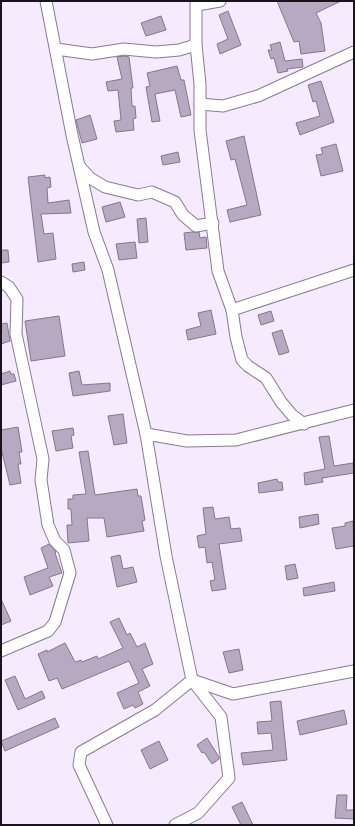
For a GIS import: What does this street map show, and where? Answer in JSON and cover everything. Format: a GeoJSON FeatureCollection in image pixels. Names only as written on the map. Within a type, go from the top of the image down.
{"type":"FeatureCollection","features":[{"type":"Feature","properties":{"kind":"street"},"geometry":{"type":"LineString","coordinates":[[46,1],[79,166],[94,232],[108,270],[146,434],[166,556],[192,680],[220,717],[229,778],[198,813],[176,825]]}},
{"type":"Feature","properties":{"kind":"street"},"geometry":{"type":"LineString","coordinates":[[220,1],[197,3],[196,45],[200,104],[200,130],[218,271],[232,310],[236,338],[242,360],[266,378],[281,402],[292,415],[304,424]]}},
{"type":"Feature","properties":{"kind":"street"},"geometry":{"type":"LineString","coordinates":[[56,49],[92,54],[124,49],[156,52],[179,50],[196,45]]}},
{"type":"Feature","properties":{"kind":"street"},"geometry":{"type":"LineString","coordinates":[[200,104],[223,106],[258,96],[354,52]]}},
{"type":"Feature","properties":{"kind":"street"},"geometry":{"type":"LineString","coordinates":[[79,166],[90,178],[105,187],[138,194],[152,192],[175,202],[183,215],[196,226],[213,223]]}},
{"type":"Feature","properties":{"kind":"street"},"geometry":{"type":"LineString","coordinates":[[232,310],[354,270]]}},
{"type":"Feature","properties":{"kind":"street"},"geometry":{"type":"LineString","coordinates":[[1,282],[9,288],[17,298],[16,334],[43,459],[41,480],[48,525],[55,540],[64,550],[70,573],[55,622],[48,631],[1,651]]}},
{"type":"Feature","properties":{"kind":"street"},"geometry":{"type":"LineString","coordinates":[[146,434],[187,441],[236,440],[304,424],[354,410]]}},
{"type":"Feature","properties":{"kind":"street"},"geometry":{"type":"LineString","coordinates":[[192,680],[233,694],[354,671]]}},
{"type":"Feature","properties":{"kind":"street"},"geometry":{"type":"LineString","coordinates":[[107,825],[79,765],[81,752],[155,710],[192,680]]}},
{"type":"Feature","properties":{"kind":"building"},"geometry":{"type":"Polygon","coordinates":[[[277,1],[341,1],[316,13],[321,23],[325,51],[301,54],[299,41],[294,42],[277,1]]]}},
{"type":"Feature","properties":{"kind":"building"},"geometry":{"type":"Polygon","coordinates":[[[228,11],[241,45],[220,54],[217,44],[228,39],[219,15],[228,11]]]}},
{"type":"Feature","properties":{"kind":"building"},"geometry":{"type":"Polygon","coordinates":[[[161,16],[166,30],[146,36],[141,23],[161,16]]]}},
{"type":"Feature","properties":{"kind":"building"},"geometry":{"type":"Polygon","coordinates":[[[280,42],[285,61],[302,59],[303,67],[287,69],[288,71],[278,73],[274,58],[271,59],[268,50],[272,50],[270,45],[280,42]]]}},
{"type":"Feature","properties":{"kind":"building"},"geometry":{"type":"Polygon","coordinates":[[[117,57],[129,57],[133,88],[131,88],[132,106],[135,106],[136,118],[133,119],[134,130],[116,132],[114,121],[121,120],[118,90],[108,91],[106,82],[122,79],[117,57]]]}},
{"type":"Feature","properties":{"kind":"building"},"geometry":{"type":"Polygon","coordinates":[[[177,66],[181,80],[184,80],[191,115],[181,117],[175,90],[155,94],[160,121],[152,122],[146,87],[150,86],[147,73],[177,66]]]}},
{"type":"Feature","properties":{"kind":"building"},"geometry":{"type":"Polygon","coordinates":[[[321,81],[334,122],[300,135],[296,123],[320,116],[316,101],[313,102],[308,85],[321,81]]]}},
{"type":"Feature","properties":{"kind":"building"},"geometry":{"type":"Polygon","coordinates":[[[90,115],[97,139],[82,143],[76,120],[90,115]]]}},
{"type":"Feature","properties":{"kind":"building"},"geometry":{"type":"Polygon","coordinates":[[[244,136],[261,215],[230,222],[227,210],[247,205],[235,159],[231,160],[226,141],[244,136]]]}},
{"type":"Feature","properties":{"kind":"building"},"geometry":{"type":"Polygon","coordinates":[[[336,144],[343,171],[321,176],[316,155],[323,154],[321,148],[336,144]]]}},
{"type":"Feature","properties":{"kind":"building"},"geometry":{"type":"Polygon","coordinates":[[[178,152],[180,162],[163,165],[161,156],[178,152]]]}},
{"type":"Feature","properties":{"kind":"building"},"geometry":{"type":"Polygon","coordinates":[[[45,175],[45,178],[50,177],[51,187],[47,188],[48,203],[69,200],[71,213],[41,214],[44,234],[53,233],[56,259],[38,262],[28,177],[45,175]]]}},
{"type":"Feature","properties":{"kind":"building"},"geometry":{"type":"Polygon","coordinates":[[[120,202],[125,217],[106,222],[102,207],[120,202]]]}},
{"type":"Feature","properties":{"kind":"building"},"geometry":{"type":"Polygon","coordinates":[[[146,218],[148,242],[139,243],[137,219],[146,218]]]}},
{"type":"Feature","properties":{"kind":"building"},"geometry":{"type":"Polygon","coordinates":[[[199,232],[200,238],[206,237],[207,248],[186,250],[184,233],[199,232]]]}},
{"type":"Feature","properties":{"kind":"building"},"geometry":{"type":"Polygon","coordinates":[[[135,242],[137,258],[119,260],[116,244],[135,242]]]}},
{"type":"Feature","properties":{"kind":"building"},"geometry":{"type":"Polygon","coordinates":[[[1,250],[8,250],[9,262],[1,263],[1,250]]]}},
{"type":"Feature","properties":{"kind":"building"},"geometry":{"type":"Polygon","coordinates":[[[84,262],[85,270],[73,272],[72,264],[84,262]]]}},
{"type":"Feature","properties":{"kind":"building"},"geometry":{"type":"Polygon","coordinates":[[[211,310],[216,334],[188,340],[186,330],[201,326],[198,313],[211,310]]]}},
{"type":"Feature","properties":{"kind":"building"},"geometry":{"type":"Polygon","coordinates":[[[271,311],[274,321],[261,325],[258,315],[271,311]]]}},
{"type":"Feature","properties":{"kind":"building"},"geometry":{"type":"Polygon","coordinates":[[[59,316],[65,356],[31,361],[25,321],[59,316]]]}},
{"type":"Feature","properties":{"kind":"building"},"geometry":{"type":"Polygon","coordinates":[[[7,323],[10,341],[1,344],[1,324],[7,323]]]}},
{"type":"Feature","properties":{"kind":"building"},"geometry":{"type":"Polygon","coordinates":[[[282,330],[289,352],[279,355],[272,333],[282,330]]]}},
{"type":"Feature","properties":{"kind":"building"},"geometry":{"type":"Polygon","coordinates":[[[10,371],[11,374],[14,374],[16,381],[1,385],[1,374],[10,371]]]}},
{"type":"Feature","properties":{"kind":"building"},"geometry":{"type":"Polygon","coordinates":[[[79,371],[82,385],[110,383],[110,391],[73,396],[69,373],[79,371]]]}},
{"type":"Feature","properties":{"kind":"building"},"geometry":{"type":"Polygon","coordinates":[[[123,414],[127,443],[114,445],[108,416],[123,414]]]}},
{"type":"Feature","properties":{"kind":"building"},"geometry":{"type":"Polygon","coordinates":[[[18,427],[22,452],[19,452],[21,464],[18,464],[21,483],[10,485],[1,448],[1,430],[18,427]]]}},
{"type":"Feature","properties":{"kind":"building"},"geometry":{"type":"Polygon","coordinates":[[[73,428],[74,435],[71,436],[73,448],[56,451],[52,431],[73,428]]]}},
{"type":"Feature","properties":{"kind":"building"},"geometry":{"type":"Polygon","coordinates":[[[329,436],[334,466],[353,463],[354,473],[322,478],[323,482],[305,485],[304,473],[325,469],[319,437],[329,436]]]}},
{"type":"Feature","properties":{"kind":"building"},"geometry":{"type":"Polygon","coordinates":[[[88,451],[95,495],[137,489],[138,496],[141,496],[145,520],[142,521],[144,531],[107,537],[104,518],[87,518],[89,541],[68,543],[67,525],[72,525],[71,509],[68,509],[68,499],[73,499],[73,495],[86,494],[79,452],[88,451]]]}},
{"type":"Feature","properties":{"kind":"building"},"geometry":{"type":"Polygon","coordinates":[[[277,479],[278,482],[282,482],[283,490],[259,493],[258,483],[277,479]]]}},
{"type":"Feature","properties":{"kind":"building"},"geometry":{"type":"Polygon","coordinates":[[[213,507],[215,519],[229,517],[231,529],[240,528],[242,541],[219,544],[226,589],[212,591],[210,581],[215,580],[212,562],[207,563],[205,547],[199,548],[197,536],[206,534],[203,508],[213,507]]]}},
{"type":"Feature","properties":{"kind":"building"},"geometry":{"type":"Polygon","coordinates":[[[318,514],[319,524],[300,528],[299,517],[318,514]]]}},
{"type":"Feature","properties":{"kind":"building"},"geometry":{"type":"Polygon","coordinates":[[[353,521],[354,546],[336,549],[332,528],[345,526],[345,523],[353,521]]]}},
{"type":"Feature","properties":{"kind":"building"},"geometry":{"type":"Polygon","coordinates":[[[49,544],[56,552],[55,553],[62,573],[49,577],[53,586],[30,595],[24,577],[48,568],[41,548],[49,544]]]}},
{"type":"Feature","properties":{"kind":"building"},"geometry":{"type":"Polygon","coordinates":[[[120,555],[123,569],[133,567],[137,582],[117,587],[111,557],[120,555]]]}},
{"type":"Feature","properties":{"kind":"building"},"geometry":{"type":"Polygon","coordinates":[[[295,564],[298,578],[287,580],[285,566],[295,564]]]}},
{"type":"Feature","properties":{"kind":"building"},"geometry":{"type":"Polygon","coordinates":[[[334,582],[335,591],[304,596],[303,588],[334,582]]]}},
{"type":"Feature","properties":{"kind":"building"},"geometry":{"type":"Polygon","coordinates":[[[1,599],[11,621],[1,625],[1,599]]]}},
{"type":"Feature","properties":{"kind":"building"},"geometry":{"type":"Polygon","coordinates":[[[119,618],[127,635],[130,633],[137,647],[145,643],[153,664],[142,669],[150,686],[138,692],[143,704],[135,708],[133,705],[124,709],[117,693],[139,683],[129,661],[62,689],[57,678],[49,681],[38,654],[47,650],[47,652],[65,643],[74,660],[76,662],[81,660],[82,662],[97,656],[98,659],[123,648],[110,622],[119,618]]]}},
{"type":"Feature","properties":{"kind":"building"},"geometry":{"type":"Polygon","coordinates":[[[239,649],[243,670],[229,673],[223,652],[239,649]]]}},
{"type":"Feature","properties":{"kind":"building"},"geometry":{"type":"Polygon","coordinates":[[[15,676],[25,699],[42,691],[45,698],[18,710],[5,680],[15,676]]]}},
{"type":"Feature","properties":{"kind":"building"},"geometry":{"type":"Polygon","coordinates":[[[281,701],[287,760],[243,765],[241,753],[273,750],[271,733],[258,734],[257,722],[272,721],[270,702],[281,701]]]}},
{"type":"Feature","properties":{"kind":"building"},"geometry":{"type":"Polygon","coordinates":[[[344,710],[347,724],[300,735],[297,721],[344,710]]]}},
{"type":"Feature","properties":{"kind":"building"},"geometry":{"type":"Polygon","coordinates":[[[55,718],[59,727],[5,751],[1,741],[55,718]]]}},
{"type":"Feature","properties":{"kind":"building"},"geometry":{"type":"Polygon","coordinates":[[[207,738],[219,757],[219,759],[212,764],[197,745],[207,738]]]}},
{"type":"Feature","properties":{"kind":"building"},"geometry":{"type":"Polygon","coordinates":[[[159,741],[168,760],[150,769],[141,750],[159,741]]]}},
{"type":"Feature","properties":{"kind":"building"},"geometry":{"type":"Polygon","coordinates":[[[337,795],[347,795],[346,810],[354,810],[354,819],[335,818],[337,795]]]}},
{"type":"Feature","properties":{"kind":"building"},"geometry":{"type":"Polygon","coordinates":[[[242,802],[253,825],[241,825],[232,807],[242,802]]]}}]}
